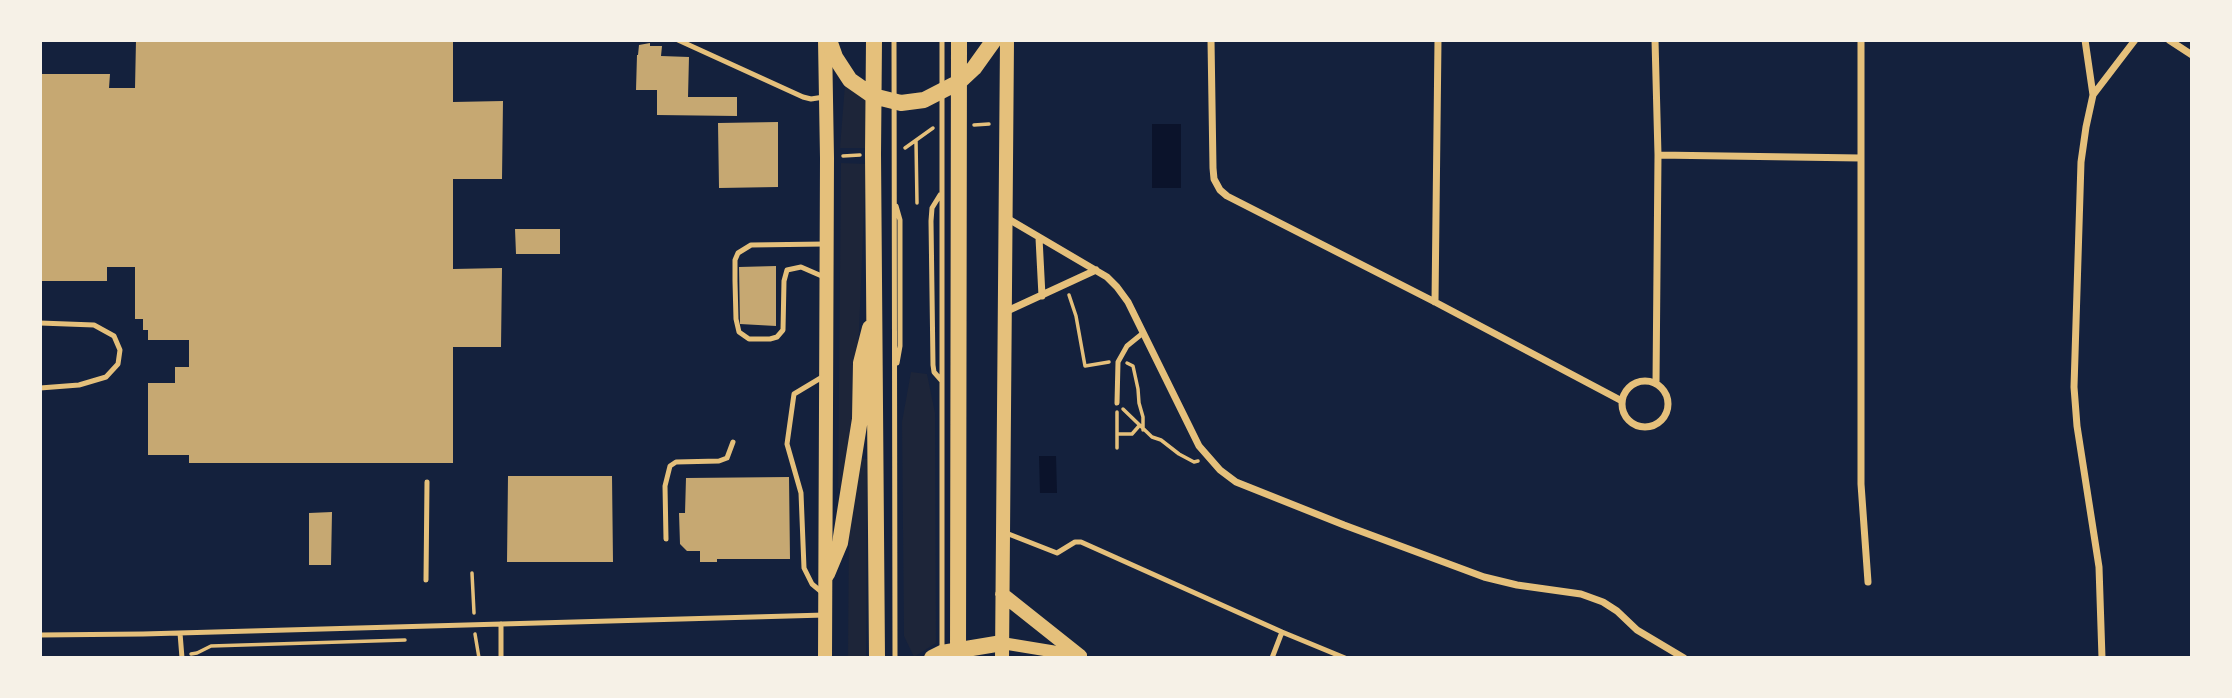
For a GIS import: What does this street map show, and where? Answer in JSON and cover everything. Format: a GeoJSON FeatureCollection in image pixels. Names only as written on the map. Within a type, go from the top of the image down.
{"type":"FeatureCollection","features":[{"type":"Feature","properties":{"kind":"highway"},"geometry":{"type":"LineString","coordinates":[[827,40],[850,80],[873,96],[909,103],[924,100],[959,82],[974,68],[994,40]]}},
{"type":"Feature","properties":{"kind":"highway"},"geometry":{"type":"LineString","coordinates":[[874,40],[877,658]]}},
{"type":"Feature","properties":{"kind":"highway"},"geometry":{"type":"LineString","coordinates":[[958,654],[959,40]]}},
{"type":"Feature","properties":{"kind":"highway"},"geometry":{"type":"LineString","coordinates":[[827,574],[840,543],[860,419],[861,363],[865,342],[875,316]]}},
{"type":"Feature","properties":{"kind":"highway"},"geometry":{"type":"LineString","coordinates":[[938,656],[1002,650]]}},
{"type":"Feature","properties":{"kind":"main road"},"geometry":{"type":"LineString","coordinates":[[825,658],[827,40]]}},
{"type":"Feature","properties":{"kind":"main road"},"geometry":{"type":"LineString","coordinates":[[1002,650],[1007,40]]}},
{"type":"Feature","properties":{"kind":"main road"},"geometry":{"type":"LineString","coordinates":[[1002,594],[1083,657]]}},
{"type":"Feature","properties":{"kind":"street"},"geometry":{"type":"LineString","coordinates":[[1211,40],[1213,168],[1214,179],[1220,190],[1622,401]]}},
{"type":"Feature","properties":{"kind":"street"},"geometry":{"type":"LineString","coordinates":[[1435,302],[1438,40]]}},
{"type":"Feature","properties":{"kind":"street"},"geometry":{"type":"LineString","coordinates":[[1654,40],[1658,155],[1656,383]]}},
{"type":"Feature","properties":{"kind":"street"},"geometry":{"type":"LineString","coordinates":[[1861,40],[1861,484],[1868,582]]}},
{"type":"Feature","properties":{"kind":"street"},"geometry":{"type":"LineString","coordinates":[[2085,40],[2093,95],[2081,162],[2074,387],[2077,426],[2099,566],[2102,658]]}},
{"type":"Feature","properties":{"kind":"street"},"geometry":{"type":"LineString","coordinates":[[2093,95],[2135,40]]}},
{"type":"Feature","properties":{"kind":"street"},"geometry":{"type":"LineString","coordinates":[[2169,40],[2192,55]]}},
{"type":"Feature","properties":{"kind":"street"},"geometry":{"type":"LineString","coordinates":[[1658,155],[1860,158]]}},
{"type":"Feature","properties":{"kind":"street"},"geometry":{"type":"LineString","coordinates":[[1005,217],[1096,270],[1117,287],[1128,302],[1199,446],[1220,470],[1236,482],[1473,573],[1517,585],[1581,594],[1602,602],[1637,629],[1684,658]]}},
{"type":"Feature","properties":{"kind":"street"},"geometry":{"type":"LineString","coordinates":[[1040,238],[1042,296]]}},
{"type":"Feature","properties":{"kind":"street"},"geometry":{"type":"LineString","coordinates":[[1004,312],[1096,270]]}},
{"type":"Feature","properties":{"kind":"street"},"geometry":{"type":"LineString","coordinates":[[1648,381],[1656,383],[1669,400],[1669,407],[1662,421],[1649,427],[1635,425],[1625,415],[1622,401],[1628,388],[1648,381]]}},
{"type":"Feature","properties":{"kind":"street"},"geometry":{"type":"LineString","coordinates":[[1002,650],[1083,657]]}},
{"type":"Feature","properties":{"kind":"lane"},"geometry":{"type":"LineString","coordinates":[[678,40],[803,97],[811,99],[827,96]]}},
{"type":"Feature","properties":{"kind":"lane"},"geometry":{"type":"LineString","coordinates":[[894,40],[894,203],[900,220],[900,346],[899,360],[895,367],[895,658]]}},
{"type":"Feature","properties":{"kind":"lane"},"geometry":{"type":"LineString","coordinates":[[938,656],[942,40]]}},
{"type":"Feature","properties":{"kind":"lane"},"geometry":{"type":"LineString","coordinates":[[941,192],[932,208],[931,221],[933,369],[941,380]]}},
{"type":"Feature","properties":{"kind":"lane"},"geometry":{"type":"LineString","coordinates":[[827,244],[751,246],[738,253],[735,260],[735,281],[739,332],[749,339],[771,339],[783,330],[784,281],[787,270],[801,267],[827,278]]}},
{"type":"Feature","properties":{"kind":"lane"},"geometry":{"type":"LineString","coordinates":[[40,323],[94,325],[114,336],[120,350],[118,364],[106,377],[79,385],[40,388]]}},
{"type":"Feature","properties":{"kind":"lane"},"geometry":{"type":"LineString","coordinates":[[1117,403],[1118,362],[1128,346],[1143,333]]}},
{"type":"Feature","properties":{"kind":"lane"},"geometry":{"type":"LineString","coordinates":[[826,595],[812,584],[804,568],[801,493],[787,444],[794,394],[827,374]]}},
{"type":"Feature","properties":{"kind":"lane"},"geometry":{"type":"LineString","coordinates":[[666,539],[665,486],[670,466],[676,462],[719,461],[727,458],[733,442]]}},
{"type":"Feature","properties":{"kind":"lane"},"geometry":{"type":"LineString","coordinates":[[426,580],[427,482]]}},
{"type":"Feature","properties":{"kind":"lane"},"geometry":{"type":"LineString","coordinates":[[1003,532],[1057,553],[1075,542],[1081,542],[1345,658]]}},
{"type":"Feature","properties":{"kind":"lane"},"geometry":{"type":"LineString","coordinates":[[40,635],[825,615]]}},
{"type":"Feature","properties":{"kind":"lane"},"geometry":{"type":"LineString","coordinates":[[501,658],[502,624]]}},
{"type":"Feature","properties":{"kind":"lane"},"geometry":{"type":"LineString","coordinates":[[1272,658],[1282,632]]}},
{"type":"Feature","properties":{"kind":"lane"},"geometry":{"type":"LineString","coordinates":[[180,633],[182,656]]}},
{"type":"Feature","properties":{"kind":"path"},"geometry":{"type":"LineString","coordinates":[[972,125],[989,124]]}},
{"type":"Feature","properties":{"kind":"path"},"geometry":{"type":"LineString","coordinates":[[901,152],[935,127]]}},
{"type":"Feature","properties":{"kind":"path"},"geometry":{"type":"LineString","coordinates":[[916,141],[917,203]]}},
{"type":"Feature","properties":{"kind":"path"},"geometry":{"type":"LineString","coordinates":[[841,157],[864,155]]}},
{"type":"Feature","properties":{"kind":"path"},"geometry":{"type":"LineString","coordinates":[[1065,285],[1076,316],[1085,366]]}},
{"type":"Feature","properties":{"kind":"path"},"geometry":{"type":"LineString","coordinates":[[1117,403],[1152,437],[1161,440],[1179,454],[1194,462],[1208,458]]}},
{"type":"Feature","properties":{"kind":"path"},"geometry":{"type":"LineString","coordinates":[[1117,403],[1118,448]]}},
{"type":"Feature","properties":{"kind":"path"},"geometry":{"type":"LineString","coordinates":[[1116,434],[1132,433],[1139,426]]}},
{"type":"Feature","properties":{"kind":"path"},"geometry":{"type":"LineString","coordinates":[[472,573],[474,613]]}},
{"type":"Feature","properties":{"kind":"path"},"geometry":{"type":"LineString","coordinates":[[464,635],[476,634],[479,658]]}},
{"type":"Feature","properties":{"kind":"path"},"geometry":{"type":"LineString","coordinates":[[182,656],[211,646],[405,640]]}},
{"type":"Feature","properties":{"kind":"shaded area"},"geometry":{"type":"Polygon","coordinates":[[[845,84],[867,99],[867,148],[840,148],[845,84]]]}},
{"type":"Feature","properties":{"kind":"shaded area"},"geometry":{"type":"Polygon","coordinates":[[[1152,124],[1181,124],[1181,188],[1152,188],[1152,124]]]}},
{"type":"Feature","properties":{"kind":"shaded area"},"geometry":{"type":"Polygon","coordinates":[[[841,163],[866,164],[855,426],[843,490],[838,488],[841,163]]]}},
{"type":"Feature","properties":{"kind":"shaded area"},"geometry":{"type":"Polygon","coordinates":[[[911,372],[927,374],[935,413],[936,643],[914,657],[904,636],[902,422],[911,372]]]}},
{"type":"Feature","properties":{"kind":"shaded area"},"geometry":{"type":"Polygon","coordinates":[[[1039,456],[1056,456],[1057,493],[1040,493],[1039,456]]]}},
{"type":"Feature","properties":{"kind":"shaded area"},"geometry":{"type":"Polygon","coordinates":[[[860,458],[867,459],[866,658],[848,658],[849,525],[860,458]]]}},
{"type":"Feature","properties":{"kind":"building"},"geometry":{"type":"Polygon","coordinates":[[[136,40],[453,40],[453,102],[503,101],[502,179],[453,179],[453,269],[502,268],[501,347],[453,347],[453,463],[189,463],[189,455],[148,455],[148,383],[175,383],[175,367],[189,367],[189,340],[148,340],[148,330],[143,330],[143,319],[135,319],[135,267],[107,267],[107,281],[40,281],[40,74],[110,74],[109,88],[135,88],[136,40]]]}},
{"type":"Feature","properties":{"kind":"building"},"geometry":{"type":"Polygon","coordinates":[[[650,43],[650,46],[662,46],[661,56],[689,57],[688,97],[737,97],[737,116],[657,115],[657,90],[636,90],[639,45],[650,43]]]}},
{"type":"Feature","properties":{"kind":"building"},"geometry":{"type":"Polygon","coordinates":[[[778,122],[778,187],[719,188],[718,123],[778,122]]]}},
{"type":"Feature","properties":{"kind":"building"},"geometry":{"type":"Polygon","coordinates":[[[515,229],[560,229],[560,254],[516,254],[515,229]]]}},
{"type":"Feature","properties":{"kind":"building"},"geometry":{"type":"Polygon","coordinates":[[[776,266],[776,326],[740,324],[739,267],[776,266]]]}},
{"type":"Feature","properties":{"kind":"building"},"geometry":{"type":"Polygon","coordinates":[[[508,476],[612,476],[613,562],[507,562],[508,476]]]}},
{"type":"Feature","properties":{"kind":"building"},"geometry":{"type":"Polygon","coordinates":[[[789,477],[790,559],[717,559],[717,562],[700,562],[700,551],[687,551],[680,544],[679,513],[685,513],[686,478],[789,477]]]}},
{"type":"Feature","properties":{"kind":"building"},"geometry":{"type":"Polygon","coordinates":[[[332,512],[331,565],[309,565],[309,513],[332,512]]]}}]}
